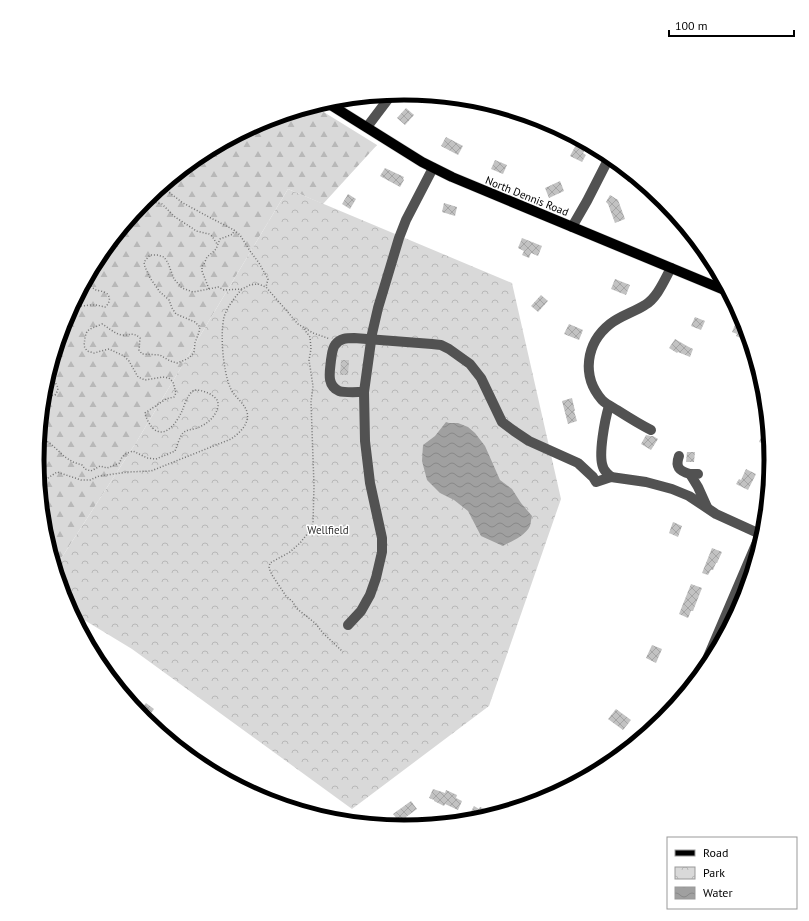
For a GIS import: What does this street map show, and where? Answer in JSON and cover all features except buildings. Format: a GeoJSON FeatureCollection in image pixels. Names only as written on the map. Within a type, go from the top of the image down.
{"type":"FeatureCollection","features":[{"type":"Feature","properties":{"kind":"main road","name":"North Dennis Road"},"geometry":{"type":"LineString","coordinates":[[334,107],[433,168],[477,188],[722,289]]}},
{"type":"Feature","properties":{"kind":"street"},"geometry":{"type":"LineString","coordinates":[[367,127],[387,101]]}},
{"type":"Feature","properties":{"kind":"street"},"geometry":{"type":"LineString","coordinates":[[572,227],[607,162]]}},
{"type":"Feature","properties":{"kind":"street"},"geometry":{"type":"LineString","coordinates":[[348,625],[361,611],[370,595],[376,578],[382,552],[382,538],[370,483],[365,441],[364,392],[372,339],[378,308],[399,238],[406,220],[433,168]]}},
{"type":"Feature","properties":{"kind":"street"},"geometry":{"type":"LineString","coordinates":[[651,430],[603,401],[592,386],[588,369],[590,352],[598,336],[610,324],[624,315],[646,305],[654,298],[671,268]]}},
{"type":"Feature","properties":{"kind":"street"},"geometry":{"type":"LineString","coordinates":[[364,392],[341,391],[332,386],[329,377],[333,348],[339,340],[345,338],[372,339],[441,345],[470,364],[481,378],[502,422],[529,441],[578,463],[593,477],[596,482],[611,477],[646,482],[672,489],[689,496],[716,514],[758,533]]}},
{"type":"Feature","properties":{"kind":"street"},"geometry":{"type":"LineString","coordinates":[[609,406],[603,431],[601,463],[603,470],[611,477]]}},
{"type":"Feature","properties":{"kind":"street"},"geometry":{"type":"LineString","coordinates":[[679,456],[677,461],[678,466],[684,472],[694,474],[707,507]]}},
{"type":"Feature","properties":{"kind":"street"},"geometry":{"type":"LineString","coordinates":[[710,651],[755,547]]}},
{"type":"Feature","properties":{"kind":"path"},"geometry":{"type":"LineString","coordinates":[[166,190],[183,203],[234,230],[240,235],[268,280],[266,287]]}},
{"type":"Feature","properties":{"kind":"path"},"geometry":{"type":"LineString","coordinates":[[154,202],[162,204],[175,217],[196,231],[212,236],[217,244]]}},
{"type":"Feature","properties":{"kind":"path"},"geometry":{"type":"LineString","coordinates":[[209,289],[202,271],[202,266],[207,257],[216,249],[220,239],[233,234],[234,230]]}},
{"type":"Feature","properties":{"kind":"path"},"geometry":{"type":"LineString","coordinates":[[45,440],[65,457],[91,471],[100,466],[107,468],[114,464],[120,463],[120,459],[127,452],[133,451],[147,458],[156,459],[175,451],[180,441],[180,436],[183,433],[211,420],[218,410],[218,403],[215,398],[208,393],[195,390],[190,393],[177,420],[167,431],[163,432],[153,429],[145,413],[166,399],[174,396],[176,393],[173,382],[169,378],[163,377],[145,380],[138,377],[129,361],[124,356],[109,349],[94,353],[87,351],[84,346],[86,333],[102,324],[114,332],[123,335],[137,335],[140,338],[139,350],[142,354],[160,355],[177,363],[190,357],[194,352],[200,327],[195,322],[176,314],[169,300],[160,292],[144,267],[144,262],[150,255],[164,257],[174,279],[182,288],[193,292],[218,287],[224,290],[242,289]]}},
{"type":"Feature","properties":{"kind":"path"},"geometry":{"type":"LineString","coordinates":[[79,306],[90,305],[105,307],[108,305],[110,301],[109,296],[90,284]]}},
{"type":"Feature","properties":{"kind":"path"},"geometry":{"type":"LineString","coordinates":[[45,480],[57,472],[81,480],[90,480],[99,476],[128,472],[151,471],[238,435],[248,419],[247,411],[230,388],[224,365],[222,341],[224,317],[231,302],[242,289],[250,285],[258,284],[266,287],[292,319],[304,329],[310,337],[311,349],[309,360],[312,386],[311,402],[314,486],[313,523],[308,533],[290,552],[270,563],[269,568],[275,580],[296,608],[315,623],[343,652]]}},
{"type":"Feature","properties":{"kind":"path"},"geometry":{"type":"LineString","coordinates":[[304,329],[328,338],[339,340]]}},
{"type":"Feature","properties":{"kind":"path"},"geometry":{"type":"LineString","coordinates":[[50,396],[55,395],[58,392],[58,387],[54,377]]}},
{"type":"Feature","properties":{"kind":"green space"},"geometry":{"type":"Polygon","coordinates":[[[320,110],[377,145],[323,204],[288,189],[137,441],[59,562],[51,531],[45,484],[45,437],[51,390],[56,367],[71,323],[92,280],[118,241],[133,223],[167,189],[185,174],[224,148],[267,127],[320,110]]]}},
{"type":"Feature","properties":{"kind":"green space","name":"Wellfield"},"geometry":{"type":"Polygon","coordinates":[[[288,189],[512,283],[561,499],[489,706],[352,809],[132,649],[80,617],[71,598],[59,562],[137,441],[288,189]]]}},
{"type":"Feature","properties":{"kind":"water"},"geometry":{"type":"Polygon","coordinates":[[[446,422],[458,423],[468,427],[475,433],[485,446],[500,480],[512,489],[532,516],[528,530],[518,538],[503,546],[481,536],[468,511],[454,500],[440,493],[427,480],[422,461],[423,445],[435,436],[446,422]]]}}]}
